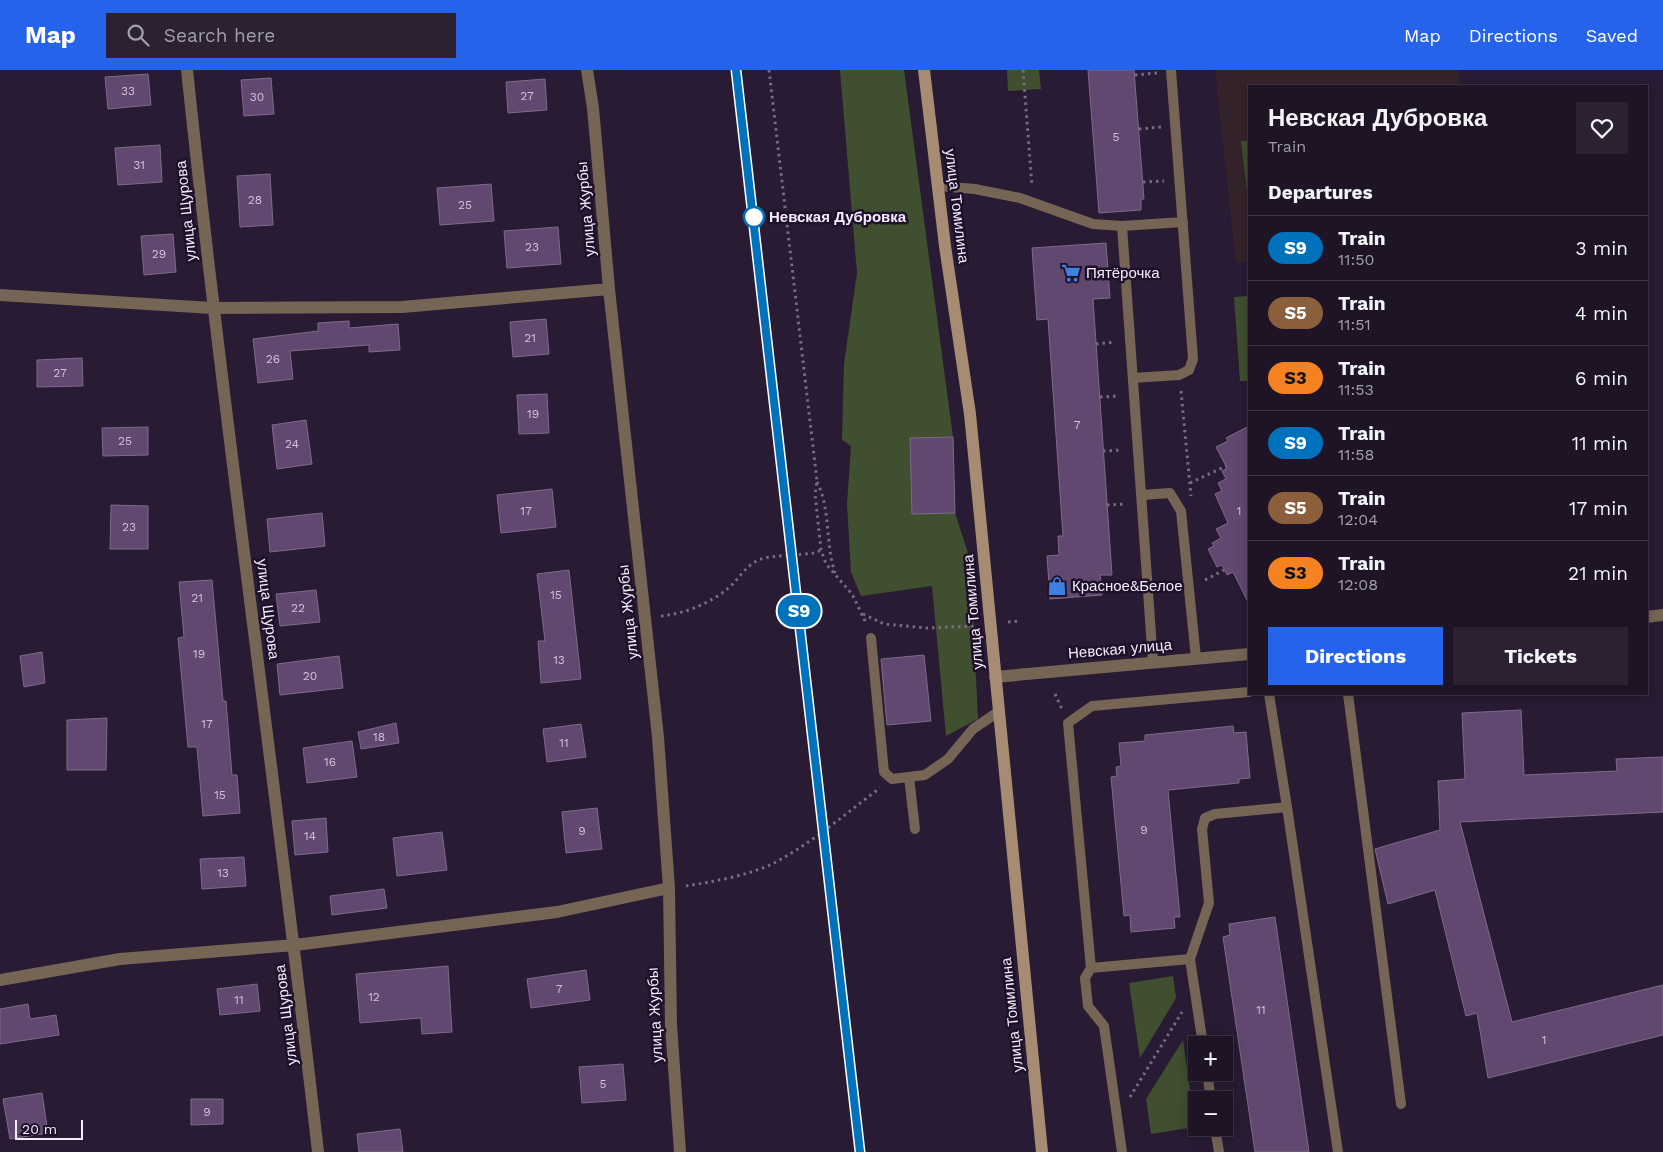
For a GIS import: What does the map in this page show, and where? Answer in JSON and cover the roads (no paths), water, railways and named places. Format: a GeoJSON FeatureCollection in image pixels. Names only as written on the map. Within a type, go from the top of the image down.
{"type":"FeatureCollection","features":[{"type":"Feature","properties":{"kind":"street","name":"улица Щурова"},"geometry":{"type":"LineString","coordinates":[[188,70],[212,308],[295,945],[318,1152]]}},
{"type":"Feature","properties":{"kind":"street","name":"улица Журбы"},"geometry":{"type":"LineString","coordinates":[[587,70],[593,108],[609,289],[658,737],[669,888],[671,1025],[680,1152]]}},
{"type":"Feature","properties":{"kind":"street","name":"улица Томилина"},"geometry":{"type":"LineString","coordinates":[[924,70],[970,414],[1042,1152]]}},
{"type":"Feature","properties":{"kind":"street"},"geometry":{"type":"LineString","coordinates":[[0,296],[212,308],[402,306],[609,289]]}},
{"type":"Feature","properties":{"kind":"street"},"geometry":{"type":"LineString","coordinates":[[1648,617],[1663,615]]}},
{"type":"Feature","properties":{"kind":"street","name":"Невская улица"},"geometry":{"type":"LineString","coordinates":[[995,677],[1248,654]]}},
{"type":"Feature","properties":{"kind":"street"},"geometry":{"type":"LineString","coordinates":[[0,980],[120,960],[295,945],[557,912],[669,888]]}},
{"type":"Feature","properties":{"kind":"lane"},"geometry":{"type":"LineString","coordinates":[[1133,378],[1179,374],[1189,370],[1193,359],[1171,70]]}},
{"type":"Feature","properties":{"kind":"lane"},"geometry":{"type":"LineString","coordinates":[[938,186],[975,189],[1020,198],[1093,224],[1122,226],[1183,222]]}},
{"type":"Feature","properties":{"kind":"lane"},"geometry":{"type":"LineString","coordinates":[[1122,226],[1153,662]]}},
{"type":"Feature","properties":{"kind":"lane"},"geometry":{"type":"LineString","coordinates":[[1142,495],[1170,493],[1182,511],[1196,658]]}},
{"type":"Feature","properties":{"kind":"lane"},"geometry":{"type":"LineString","coordinates":[[871,638],[884,772],[892,779],[925,775],[948,759],[973,729],[998,712]]}},
{"type":"Feature","properties":{"kind":"lane"},"geometry":{"type":"LineString","coordinates":[[1122,1152],[1104,1026],[1088,1006],[1085,978],[1091,968],[1068,723],[1092,706],[1248,692]]}},
{"type":"Feature","properties":{"kind":"lane"},"geometry":{"type":"LineString","coordinates":[[1270,695],[1338,1152]]}},
{"type":"Feature","properties":{"kind":"lane"},"geometry":{"type":"LineString","coordinates":[[1348,695],[1401,1104]]}},
{"type":"Feature","properties":{"kind":"lane"},"geometry":{"type":"LineString","coordinates":[[909,777],[915,829]]}},
{"type":"Feature","properties":{"kind":"lane"},"geometry":{"type":"LineString","coordinates":[[1202,1036],[1190,959],[1210,903],[1202,829],[1206,818],[1215,814],[1287,807]]}},
{"type":"Feature","properties":{"kind":"lane"},"geometry":{"type":"LineString","coordinates":[[1091,968],[1190,959]]}},
{"type":"Feature","properties":{"kind":"lane"},"geometry":{"type":"LineString","coordinates":[[1216,1136],[1219,1152]]}},
{"type":"Feature","properties":{"kind":"railway"},"geometry":{"type":"LineString","coordinates":[[736,70],[860,1152]]}},
{"type":"Feature","properties":{"kind":"train","name":"S9"},"geometry":{"type":"LineString","coordinates":[[736,70],[860,1152]]}},
{"type":"Feature","properties":{"kind":"place","name":"Невская Дубровка"},"geometry":{"type":"Point","coordinates":[754,217]}},
{"type":"Feature","properties":{"kind":"place","name":"Пятёрочка"},"geometry":{"type":"Point","coordinates":[1071,273]}},
{"type":"Feature","properties":{"kind":"place","name":"Красное&Белое"},"geometry":{"type":"Point","coordinates":[1057,586]}}]}
